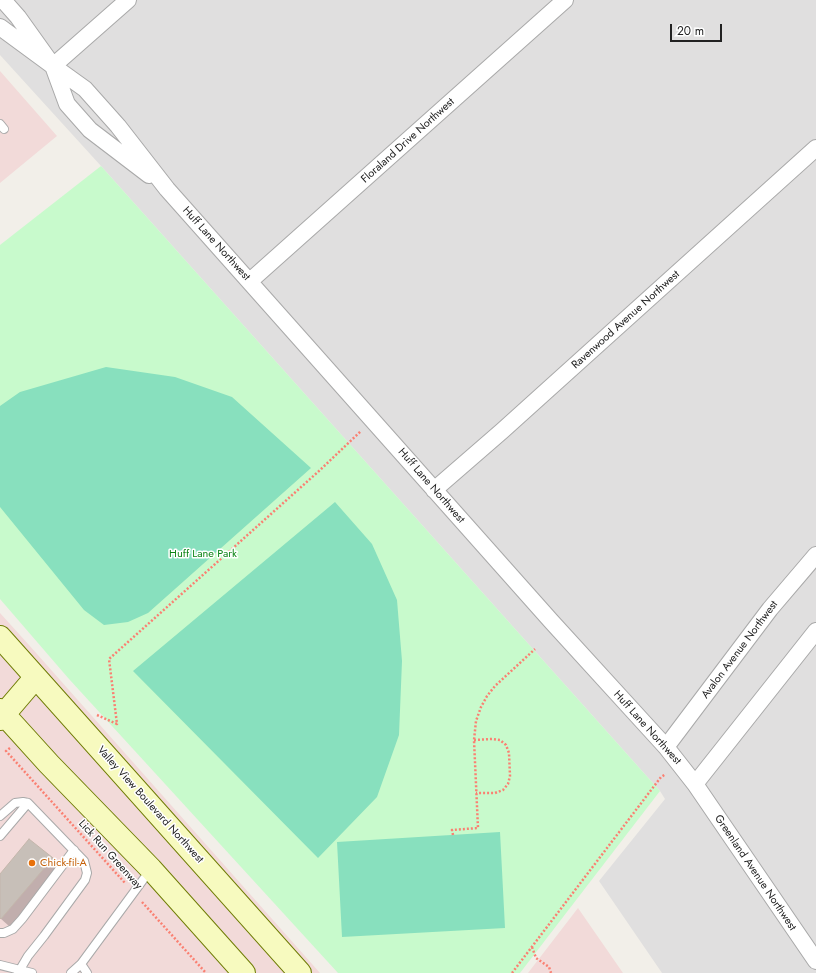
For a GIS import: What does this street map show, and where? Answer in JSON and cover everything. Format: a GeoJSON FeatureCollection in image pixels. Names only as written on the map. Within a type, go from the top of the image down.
{"type":"FeatureCollection","features":[{"type":"Feature","properties":{"kind":"main road","name":"Valley View Boulevard Northwest"},"geometry":{"type":"LineString","coordinates":[[0,637],[300,973]]}},
{"type":"Feature","properties":{"kind":"main road"},"geometry":{"type":"LineString","coordinates":[[36,678],[1,711],[49,764],[151,869],[244,973]]}},
{"type":"Feature","properties":{"kind":"street","name":"Huff Lane Northwest"},"geometry":{"type":"LineString","coordinates":[[3,0],[18,17],[53,66],[67,104],[90,130],[167,189]]}},
{"type":"Feature","properties":{"kind":"street"},"geometry":{"type":"LineString","coordinates":[[53,66],[128,0]]}},
{"type":"Feature","properties":{"kind":"street","name":"Floraland Drive Northwest"},"geometry":{"type":"LineString","coordinates":[[250,281],[565,0]]}},
{"type":"Feature","properties":{"kind":"street","name":"Huff Lane Northwest"},"geometry":{"type":"LineString","coordinates":[[0,27],[85,89],[118,126],[167,189],[551,621],[666,747],[695,784]]}},
{"type":"Feature","properties":{"kind":"street","name":"Ravenwood Avenue Northwest"},"geometry":{"type":"LineString","coordinates":[[434,490],[816,148]]}},
{"type":"Feature","properties":{"kind":"street","name":"Avalon Avenue Northwest"},"geometry":{"type":"LineString","coordinates":[[666,747],[770,608],[816,555]]}},
{"type":"Feature","properties":{"kind":"street"},"geometry":{"type":"LineString","coordinates":[[695,784],[816,631]]}},
{"type":"Feature","properties":{"kind":"street","name":"Greenland Avenue Northwest"},"geometry":{"type":"LineString","coordinates":[[695,784],[816,961]]}},
{"type":"Feature","properties":{"kind":"lane"},"geometry":{"type":"LineString","coordinates":[[0,816],[16,803],[28,803],[84,861],[87,873],[85,880],[28,956],[19,971]]}},
{"type":"Feature","properties":{"kind":"lane"},"geometry":{"type":"LineString","coordinates":[[0,836],[28,803]]}},
{"type":"Feature","properties":{"kind":"lane"},"geometry":{"type":"LineString","coordinates":[[0,932],[4,933],[13,929],[22,920],[74,850]]}},
{"type":"Feature","properties":{"kind":"lane"},"geometry":{"type":"LineString","coordinates":[[71,973],[81,964],[151,869]]}},
{"type":"Feature","properties":{"kind":"lane"},"geometry":{"type":"LineString","coordinates":[[81,964],[87,973]]}},
{"type":"Feature","properties":{"kind":"lane"},"geometry":{"type":"LineString","coordinates":[[0,965],[19,971],[32,973]]}},
{"type":"Feature","properties":{"kind":"path"},"geometry":{"type":"LineString","coordinates":[[91,712],[117,724],[109,660],[373,420]]}},
{"type":"Feature","properties":{"kind":"path"},"geometry":{"type":"LineString","coordinates":[[453,835],[452,830],[478,828],[474,740],[476,721],[481,707],[495,686],[535,649]]}},
{"type":"Feature","properties":{"kind":"path"},"geometry":{"type":"LineString","coordinates":[[474,740],[500,740],[506,745],[509,753],[510,776],[508,784],[503,790],[495,793],[476,794]]}},
{"type":"Feature","properties":{"kind":"path","name":"Lick Run Greenway"},"geometry":{"type":"LineString","coordinates":[[10,748],[6,751],[206,973]]}},
{"type":"Feature","properties":{"kind":"path"},"geometry":{"type":"LineString","coordinates":[[512,973],[661,777],[680,765]]}},
{"type":"Feature","properties":{"kind":"path"},"geometry":{"type":"LineString","coordinates":[[532,947],[536,958],[549,967],[551,973]]}},
{"type":"Feature","properties":{"kind":"shaded area"},"geometry":{"type":"Polygon","coordinates":[[[0,0],[816,0],[816,973],[662,973],[599,881],[665,799],[660,791],[0,55],[0,0]]]}},
{"type":"Feature","properties":{"kind":"shaded area"},"geometry":{"type":"Polygon","coordinates":[[[0,71],[57,136],[0,183],[0,71]]]}},
{"type":"Feature","properties":{"kind":"shaded area"},"geometry":{"type":"Polygon","coordinates":[[[0,613],[29,645],[320,973],[0,973],[0,613]]]}},
{"type":"Feature","properties":{"kind":"shaded area"},"geometry":{"type":"Polygon","coordinates":[[[578,908],[623,973],[528,973],[578,908]]]}},
{"type":"Feature","properties":{"kind":"green space","name":"Huff Lane Park"},"geometry":{"type":"Polygon","coordinates":[[[101,166],[660,791],[520,973],[338,973],[69,679],[0,599],[0,245],[101,166]]]}},
{"type":"Feature","properties":{"kind":"green space"},"geometry":{"type":"Polygon","coordinates":[[[106,367],[175,377],[232,397],[311,468],[148,613],[128,622],[104,625],[84,610],[0,507],[0,406],[20,392],[106,367]]]}},
{"type":"Feature","properties":{"kind":"green space"},"geometry":{"type":"Polygon","coordinates":[[[335,502],[372,544],[397,600],[402,661],[399,735],[377,797],[318,858],[133,671],[335,502]]]}},
{"type":"Feature","properties":{"kind":"green space"},"geometry":{"type":"Polygon","coordinates":[[[500,832],[505,928],[342,937],[337,842],[500,832]]]}},
{"type":"Feature","properties":{"kind":"building"},"geometry":{"type":"Polygon","coordinates":[[[29,839],[53,858],[1,919],[0,874],[29,839]]]}},
{"type":"Feature","properties":{"kind":"place","name":"Chick-fil-A"},"geometry":{"type":"Point","coordinates":[32,863]}}]}
